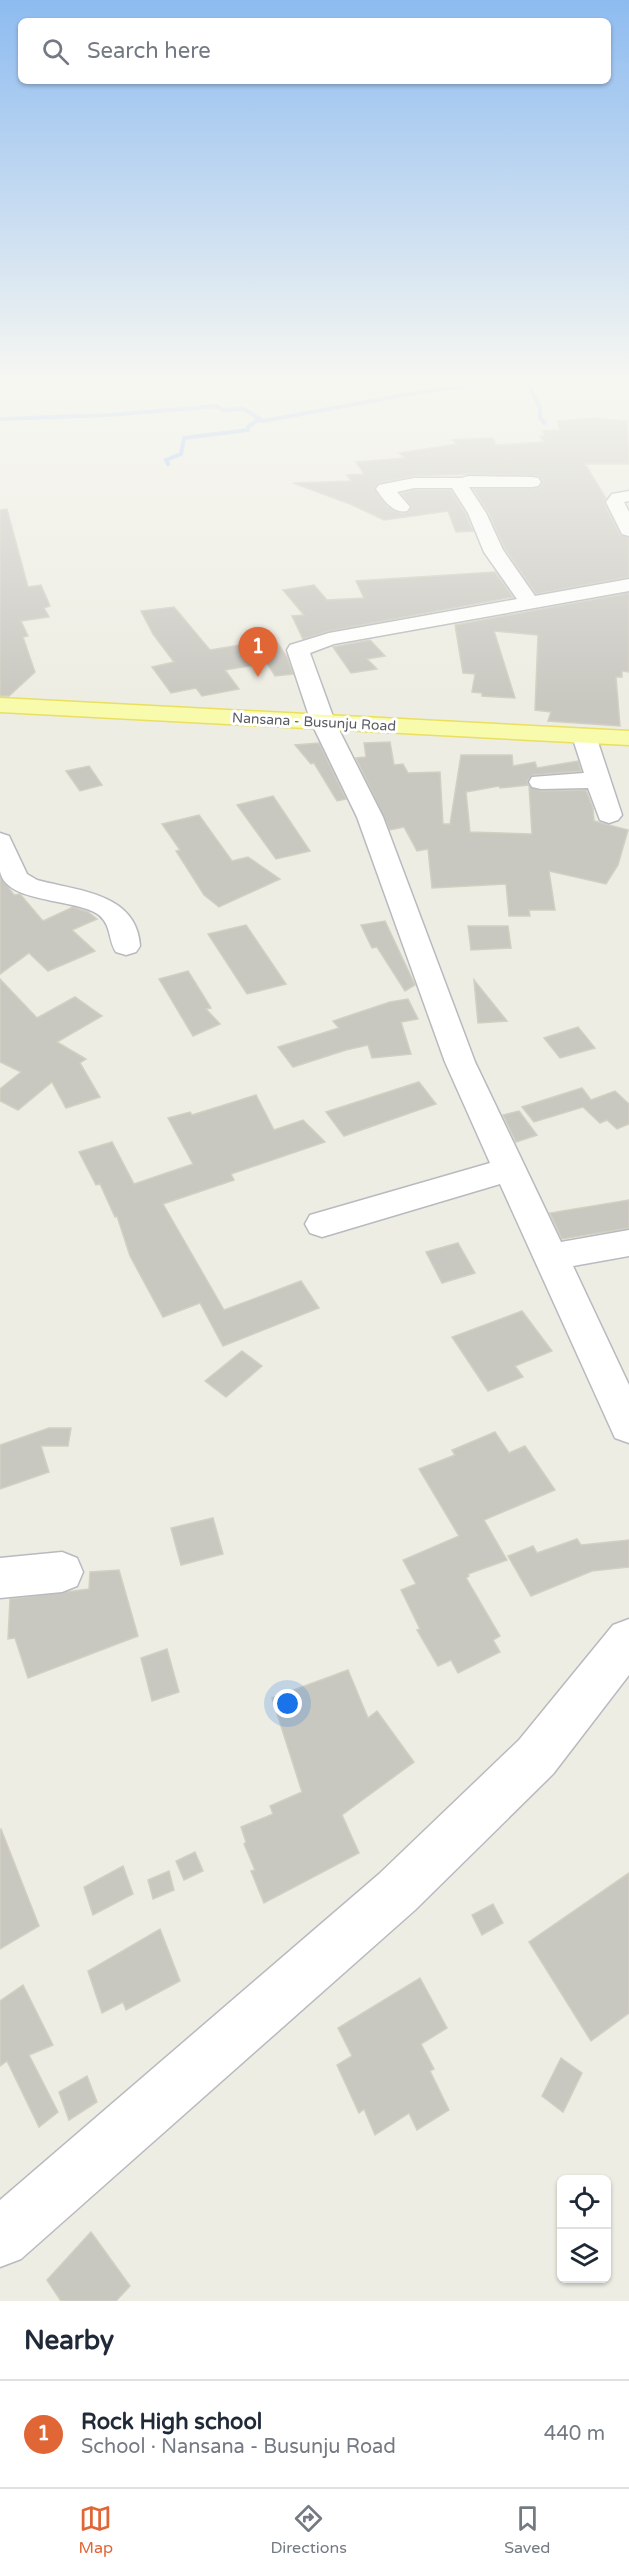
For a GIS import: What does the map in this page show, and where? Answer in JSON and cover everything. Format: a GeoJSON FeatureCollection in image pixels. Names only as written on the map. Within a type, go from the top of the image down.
{"type":"FeatureCollection","features":[{"type":"Feature","properties":{"kind":"main road","name":"Nansana - Busunju Road"},"geometry":{"type":"LineString","coordinates":[[0,705],[629,738]]}},
{"type":"Feature","properties":{"kind":"street"},"geometry":{"type":"LineString","coordinates":[[390,487],[385,489],[401,507]]}},
{"type":"Feature","properties":{"kind":"street"},"geometry":{"type":"LineString","coordinates":[[461,487],[477,513],[494,552],[530,603]]}},
{"type":"Feature","properties":{"kind":"street"},"geometry":{"type":"LineString","coordinates":[[629,496],[618,498],[615,502],[629,530]]}},
{"type":"Feature","properties":{"kind":"street"},"geometry":{"type":"LineString","coordinates":[[624,591],[530,603],[329,639],[298,650],[323,722],[370,817],[459,1062],[629,1426]]}},
{"type":"Feature","properties":{"kind":"street"},"geometry":{"type":"LineString","coordinates":[[584,736],[609,815]]}},
{"type":"Feature","properties":{"kind":"street"},"geometry":{"type":"LineString","coordinates":[[541,782],[598,780]]}},
{"type":"Feature","properties":{"kind":"street"},"geometry":{"type":"LineString","coordinates":[[0,841],[16,878],[28,886],[102,905],[112,912],[123,925],[126,946]]}},
{"type":"Feature","properties":{"kind":"street"},"geometry":{"type":"LineString","coordinates":[[322,1224],[509,1169]]}},
{"type":"Feature","properties":{"kind":"street"},"geometry":{"type":"LineString","coordinates":[[550,1257],[629,1242]]}},
{"type":"Feature","properties":{"kind":"street"},"geometry":{"type":"LineString","coordinates":[[0,1578],[62,1572]]}},
{"type":"Feature","properties":{"kind":"street"},"geometry":{"type":"LineString","coordinates":[[0,2238],[397,1892],[536,1757],[629,1640]]}},
{"type":"Feature","properties":{"kind":"building"},"geometry":{"type":"Polygon","coordinates":[[[305,487],[375,487],[388,507],[402,514],[409,512],[412,507],[401,493],[414,490],[451,490],[466,514],[473,531],[456,532],[448,511],[384,520],[350,504],[305,487]]]}},
{"type":"Feature","properties":{"kind":"building"},"geometry":{"type":"Polygon","coordinates":[[[599,487],[606,498],[604,503],[620,535],[629,538],[629,577],[536,594],[505,549],[488,512],[473,489],[599,487]]]}},
{"type":"Feature","properties":{"kind":"building"},"geometry":{"type":"Polygon","coordinates":[[[7,509],[28,587],[41,585],[50,606],[44,608],[49,617],[21,621],[28,636],[23,637],[35,672],[9,696],[0,696],[0,510],[7,509]]]}},
{"type":"Feature","properties":{"kind":"building"},"geometry":{"type":"Polygon","coordinates":[[[495,572],[513,597],[329,631],[303,639],[292,616],[304,615],[283,590],[314,585],[327,600],[364,598],[356,581],[495,572]]]}},
{"type":"Feature","properties":{"kind":"building"},"geometry":{"type":"Polygon","coordinates":[[[629,593],[629,672],[622,671],[622,677],[616,677],[620,726],[548,721],[551,712],[535,710],[538,635],[494,631],[515,698],[482,696],[482,693],[472,692],[475,674],[463,673],[455,625],[629,593]]]}},
{"type":"Feature","properties":{"kind":"building"},"geometry":{"type":"Polygon","coordinates":[[[174,607],[210,650],[275,639],[287,657],[293,674],[275,676],[267,663],[225,670],[239,689],[202,696],[196,688],[171,693],[152,667],[174,662],[153,634],[141,611],[174,607]]]}},
{"type":"Feature","properties":{"kind":"building"},"geometry":{"type":"Polygon","coordinates":[[[370,640],[385,656],[367,659],[377,669],[351,673],[333,647],[370,640]]]}},
{"type":"Feature","properties":{"kind":"building"},"geometry":{"type":"Polygon","coordinates":[[[390,742],[394,765],[403,764],[408,773],[440,772],[443,824],[450,824],[461,755],[512,755],[513,766],[535,762],[537,768],[578,761],[581,771],[532,775],[527,781],[528,785],[500,788],[499,786],[466,792],[470,832],[532,834],[529,786],[541,791],[586,790],[593,808],[594,821],[628,830],[618,865],[606,884],[549,871],[555,910],[529,910],[530,916],[509,916],[506,884],[432,888],[428,849],[417,851],[404,827],[390,830],[356,758],[366,757],[364,743],[390,742]]]}},
{"type":"Feature","properties":{"kind":"building"},"geometry":{"type":"Polygon","coordinates":[[[319,743],[346,799],[337,801],[314,763],[311,764],[295,745],[319,743]]]}},
{"type":"Feature","properties":{"kind":"building"},"geometry":{"type":"Polygon","coordinates":[[[89,766],[102,785],[80,791],[66,771],[89,766]]]}},
{"type":"Feature","properties":{"kind":"building"},"geometry":{"type":"Polygon","coordinates":[[[273,796],[310,851],[276,859],[237,805],[273,796]]]}},
{"type":"Feature","properties":{"kind":"building"},"geometry":{"type":"Polygon","coordinates":[[[199,815],[232,861],[248,857],[280,879],[219,907],[204,895],[176,851],[180,850],[162,824],[199,815]]]}},
{"type":"Feature","properties":{"kind":"building"},"geometry":{"type":"Polygon","coordinates":[[[0,876],[14,895],[20,894],[43,921],[73,907],[88,912],[97,919],[72,930],[95,951],[48,971],[29,953],[0,974],[0,876]]]}},
{"type":"Feature","properties":{"kind":"building"},"geometry":{"type":"Polygon","coordinates":[[[385,921],[415,985],[405,991],[377,947],[372,948],[361,925],[385,921]]]}},
{"type":"Feature","properties":{"kind":"building"},"geometry":{"type":"Polygon","coordinates":[[[246,925],[286,984],[247,994],[208,934],[246,925]]]}},
{"type":"Feature","properties":{"kind":"building"},"geometry":{"type":"Polygon","coordinates":[[[468,926],[508,926],[511,948],[471,950],[468,926]]]}},
{"type":"Feature","properties":{"kind":"building"},"geometry":{"type":"Polygon","coordinates":[[[188,971],[211,1008],[206,1009],[220,1024],[193,1036],[159,979],[188,971]]]}},
{"type":"Feature","properties":{"kind":"building"},"geometry":{"type":"Polygon","coordinates":[[[0,979],[37,1018],[75,997],[102,1016],[57,1042],[86,1059],[80,1063],[100,1097],[66,1108],[52,1082],[18,1110],[0,1101],[0,1089],[21,1072],[0,1062],[0,979]]]}},
{"type":"Feature","properties":{"kind":"building"},"geometry":{"type":"Polygon","coordinates":[[[474,980],[507,1021],[478,1023],[474,980]]]}},
{"type":"Feature","properties":{"kind":"building"},"geometry":{"type":"Polygon","coordinates":[[[408,999],[418,1019],[401,1022],[411,1054],[372,1058],[368,1045],[293,1067],[278,1047],[339,1028],[333,1021],[390,1002],[408,999]]]}},
{"type":"Feature","properties":{"kind":"building"},"geometry":{"type":"Polygon","coordinates":[[[578,1027],[595,1048],[560,1058],[544,1038],[578,1027]]]}},
{"type":"Feature","properties":{"kind":"building"},"geometry":{"type":"Polygon","coordinates":[[[419,1082],[436,1104],[344,1136],[326,1112],[419,1082]]]}},
{"type":"Feature","properties":{"kind":"building"},"geometry":{"type":"Polygon","coordinates":[[[582,1088],[591,1100],[615,1091],[629,1104],[629,1124],[617,1129],[607,1120],[600,1123],[583,1107],[534,1122],[522,1107],[582,1088]]]}},
{"type":"Feature","properties":{"kind":"building"},"geometry":{"type":"Polygon","coordinates":[[[256,1095],[274,1130],[303,1120],[325,1142],[231,1174],[234,1180],[163,1204],[224,1310],[301,1281],[319,1308],[223,1346],[200,1303],[163,1317],[130,1256],[117,1216],[115,1217],[100,1184],[96,1185],[79,1152],[112,1142],[134,1184],[193,1164],[168,1118],[190,1112],[192,1115],[256,1095]]]}},
{"type":"Feature","properties":{"kind":"building"},"geometry":{"type":"Polygon","coordinates":[[[519,1111],[537,1135],[516,1142],[503,1115],[519,1111]]]}},
{"type":"Feature","properties":{"kind":"building"},"geometry":{"type":"Polygon","coordinates":[[[629,1200],[629,1228],[562,1239],[550,1213],[629,1200]]]}},
{"type":"Feature","properties":{"kind":"building"},"geometry":{"type":"Polygon","coordinates":[[[458,1243],[475,1273],[442,1283],[426,1252],[458,1243]]]}},
{"type":"Feature","properties":{"kind":"building"},"geometry":{"type":"Polygon","coordinates":[[[522,1311],[552,1351],[515,1366],[523,1377],[488,1391],[452,1337],[522,1311]]]}},
{"type":"Feature","properties":{"kind":"building"},"geometry":{"type":"Polygon","coordinates":[[[242,1351],[262,1366],[226,1397],[205,1381],[242,1351]]]}},
{"type":"Feature","properties":{"kind":"building"},"geometry":{"type":"Polygon","coordinates":[[[49,1428],[71,1428],[68,1446],[41,1446],[49,1472],[0,1489],[0,1445],[49,1428]]]}},
{"type":"Feature","properties":{"kind":"building"},"geometry":{"type":"Polygon","coordinates":[[[495,1432],[509,1453],[525,1446],[555,1490],[484,1520],[507,1560],[468,1574],[466,1578],[500,1636],[493,1640],[500,1652],[458,1673],[451,1660],[438,1666],[417,1630],[420,1629],[401,1590],[416,1584],[403,1560],[459,1536],[419,1469],[455,1455],[452,1450],[495,1432]]]}},
{"type":"Feature","properties":{"kind":"building"},"geometry":{"type":"Polygon","coordinates":[[[213,1518],[223,1554],[181,1565],[171,1528],[213,1518]]]}},
{"type":"Feature","properties":{"kind":"building"},"geometry":{"type":"Polygon","coordinates":[[[577,1539],[581,1545],[629,1540],[629,1567],[592,1571],[531,1596],[508,1556],[533,1546],[537,1553],[577,1539]]]}},
{"type":"Feature","properties":{"kind":"building"},"geometry":{"type":"Polygon","coordinates":[[[119,1570],[138,1636],[28,1678],[15,1638],[8,1639],[10,1599],[89,1589],[90,1572],[119,1570]]]}},
{"type":"Feature","properties":{"kind":"building"},"geometry":{"type":"Polygon","coordinates":[[[167,1649],[179,1692],[152,1701],[141,1658],[167,1649]]]}},
{"type":"Feature","properties":{"kind":"building"},"geometry":{"type":"Polygon","coordinates":[[[348,1670],[368,1718],[377,1711],[414,1762],[342,1815],[359,1853],[264,1903],[251,1871],[255,1870],[244,1844],[246,1842],[241,1827],[273,1814],[270,1806],[302,1792],[272,1698],[348,1670]]]}},
{"type":"Feature","properties":{"kind":"building"},"geometry":{"type":"Polygon","coordinates":[[[0,1830],[39,1926],[0,1949],[0,1830]]]}},
{"type":"Feature","properties":{"kind":"building"},"geometry":{"type":"Polygon","coordinates":[[[195,1852],[203,1871],[184,1880],[176,1861],[195,1852]]]}},
{"type":"Feature","properties":{"kind":"building"},"geometry":{"type":"Polygon","coordinates":[[[123,1866],[133,1894],[93,1915],[84,1887],[123,1866]]]}},
{"type":"Feature","properties":{"kind":"building"},"geometry":{"type":"Polygon","coordinates":[[[169,1871],[174,1890],[153,1899],[148,1880],[169,1871]]]}},
{"type":"Feature","properties":{"kind":"building"},"geometry":{"type":"Polygon","coordinates":[[[629,1873],[629,2013],[591,2041],[529,1942],[629,1873]]]}},
{"type":"Feature","properties":{"kind":"building"},"geometry":{"type":"Polygon","coordinates":[[[493,1904],[503,1923],[482,1935],[472,1915],[493,1904]]]}},
{"type":"Feature","properties":{"kind":"building"},"geometry":{"type":"Polygon","coordinates":[[[160,1929],[180,1981],[126,2010],[123,2002],[102,2013],[88,1971],[160,1929]]]}},
{"type":"Feature","properties":{"kind":"building"},"geometry":{"type":"Polygon","coordinates":[[[420,1978],[447,2028],[421,2044],[434,2069],[430,2071],[449,2110],[417,2130],[409,2113],[375,2135],[364,2109],[359,2113],[337,2065],[352,2056],[338,2028],[420,1978]]]}},
{"type":"Feature","properties":{"kind":"building"},"geometry":{"type":"Polygon","coordinates":[[[23,1985],[53,2045],[29,2055],[58,2112],[39,2127],[7,2061],[0,2066],[0,2001],[23,1985]]]}},
{"type":"Feature","properties":{"kind":"building"},"geometry":{"type":"Polygon","coordinates":[[[561,2058],[582,2073],[563,2112],[542,2096],[561,2058]]]}},
{"type":"Feature","properties":{"kind":"building"},"geometry":{"type":"Polygon","coordinates":[[[87,2076],[97,2102],[69,2120],[59,2092],[87,2076]]]}},
{"type":"Feature","properties":{"kind":"building"},"geometry":{"type":"Polygon","coordinates":[[[91,2232],[130,2286],[116,2301],[61,2301],[47,2280],[91,2232]]]}},
{"type":"Feature","properties":{"kind":"place","name":"Rock High school"},"geometry":{"type":"Point","coordinates":[258,677]}}]}
